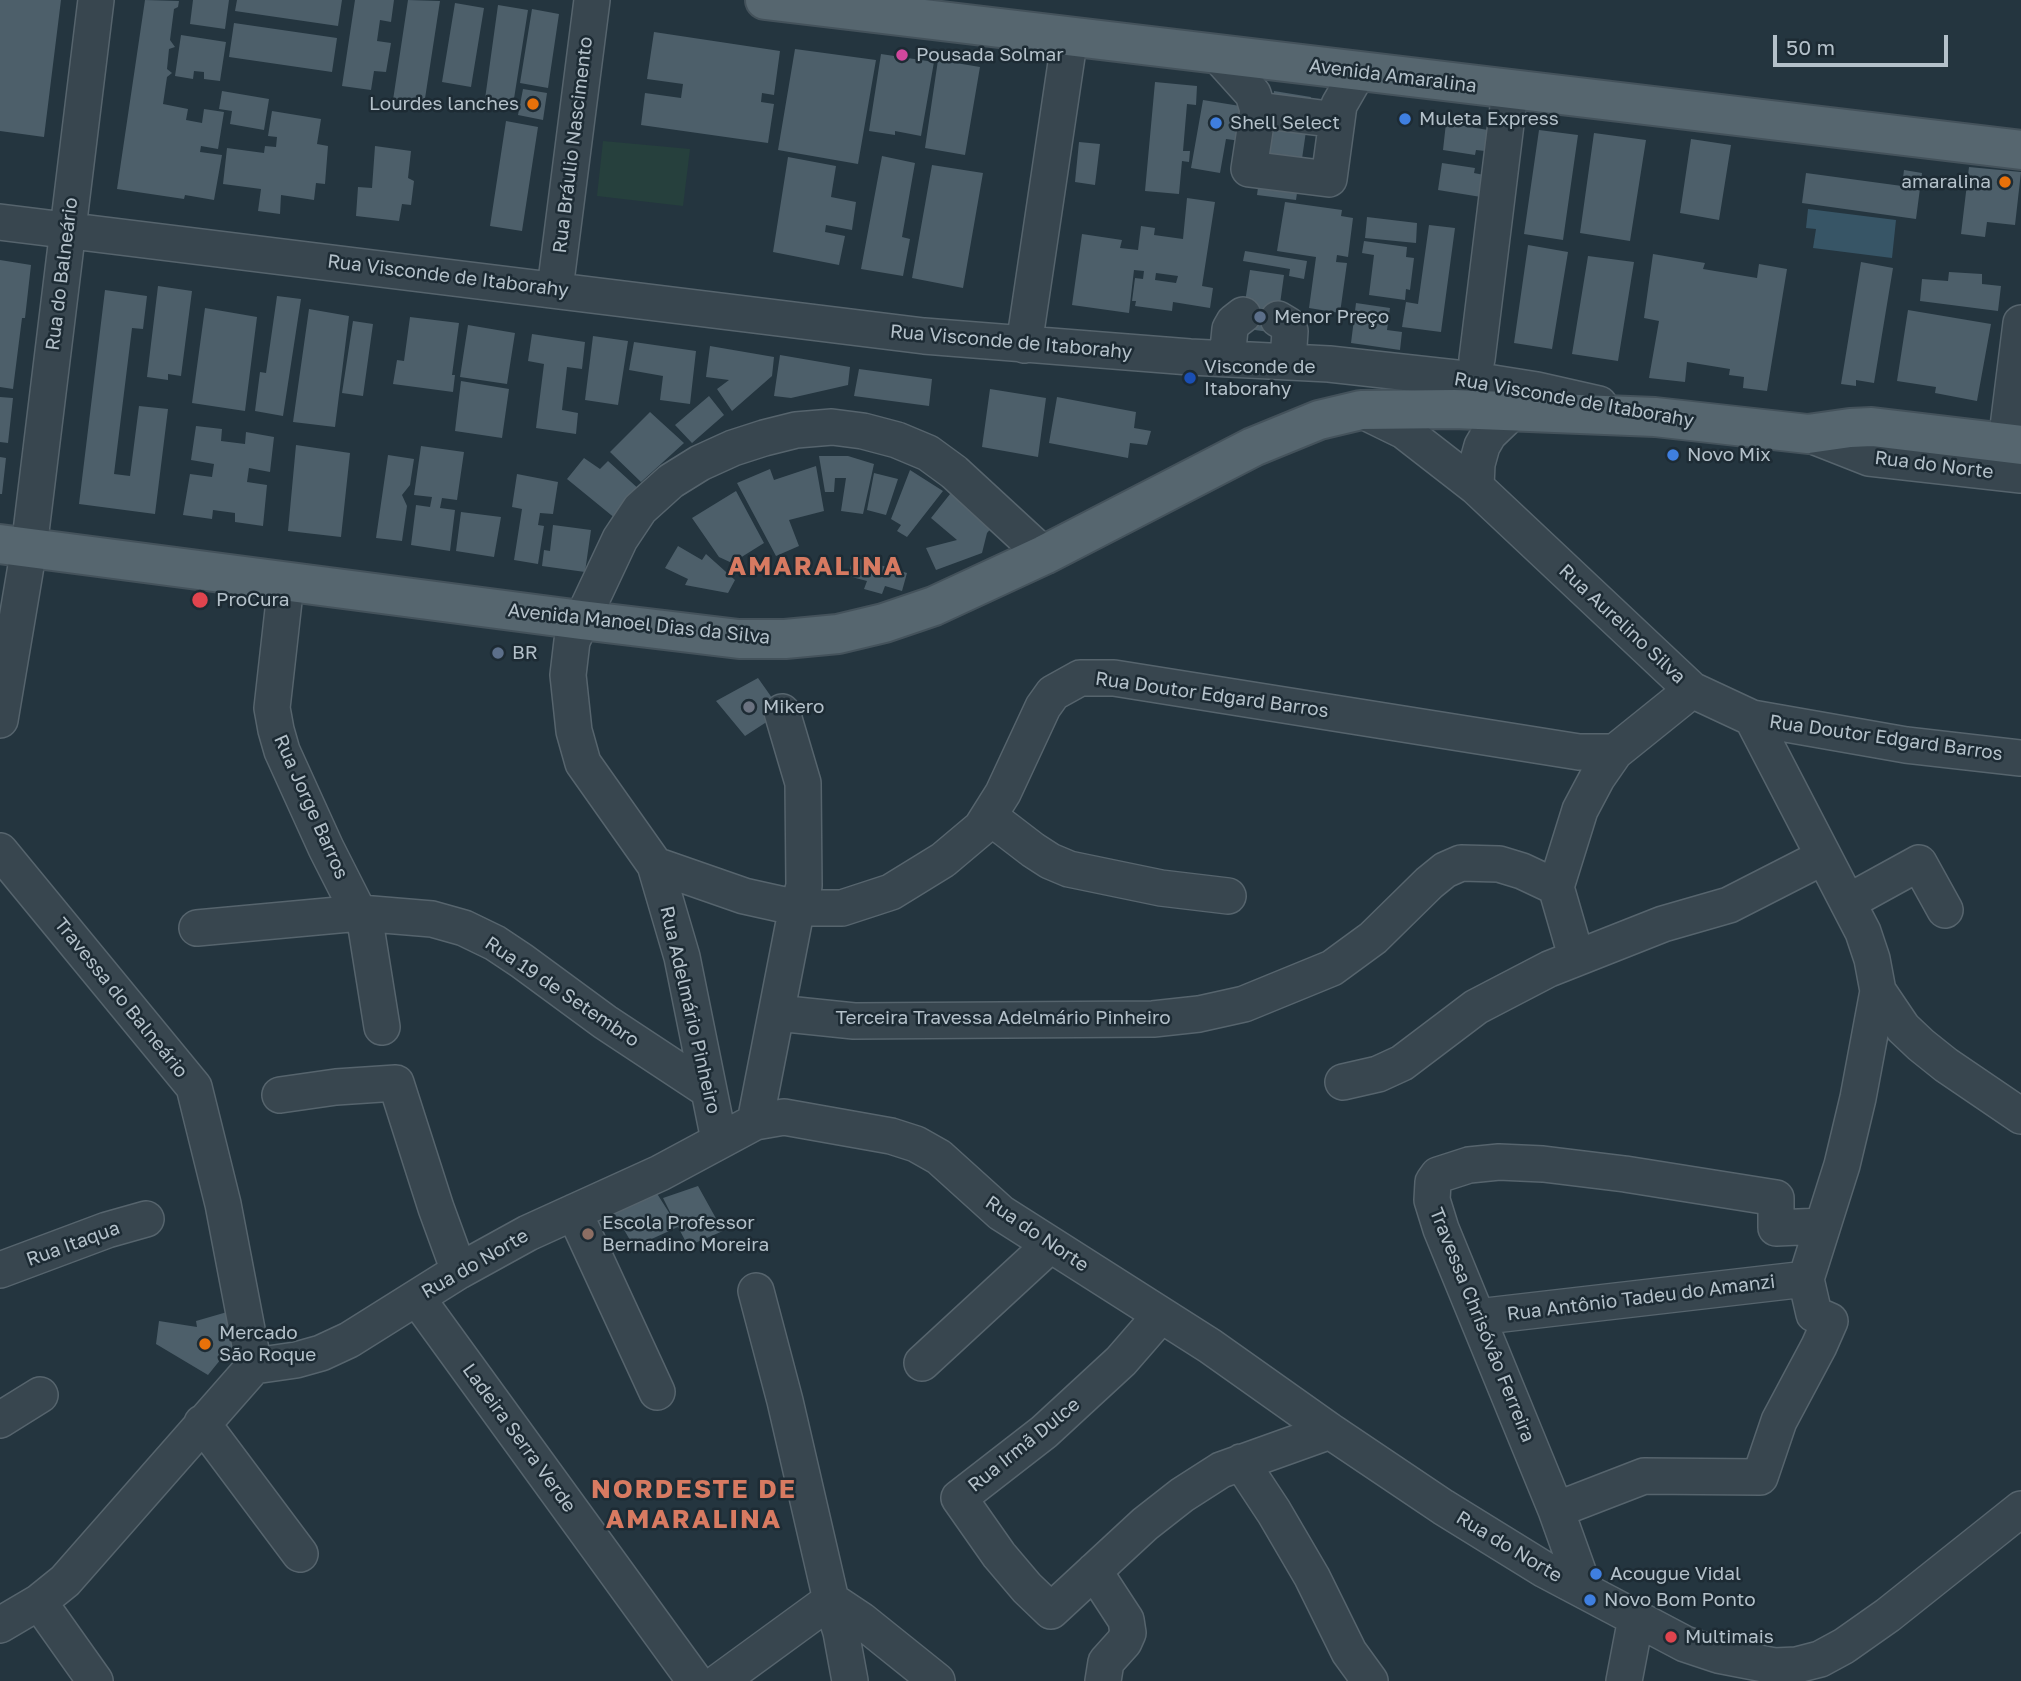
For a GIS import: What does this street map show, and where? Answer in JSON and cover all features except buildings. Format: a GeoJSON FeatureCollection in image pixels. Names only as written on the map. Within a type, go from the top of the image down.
{"type":"FeatureCollection","features":[{"type":"Feature","properties":{"kind":"main road","name":"Avenida Amaralina"},"geometry":{"type":"LineString","coordinates":[[765,0],[2021,150]]}},
{"type":"Feature","properties":{"kind":"main road","name":"Avenida Manoel Dias da Silva"},"geometry":{"type":"LineString","coordinates":[[15,546],[581,620],[739,639],[785,639],[838,634],[884,623],[934,606],[1044,555],[1265,442],[1319,420],[1361,410],[1514,410],[1655,417]]}},
{"type":"Feature","properties":{"kind":"main road","name":"Rua Visconde de Itaborahy"},"geometry":{"type":"LineString","coordinates":[[1655,417],[1808,434],[1872,427],[2016,455]]}},
{"type":"Feature","properties":{"kind":"street","name":"Rua do Balneário"},"geometry":{"type":"LineString","coordinates":[[15,546],[68,230],[96,0]]}},
{"type":"Feature","properties":{"kind":"street","name":"Rua Bráulio Nascimento"},"geometry":{"type":"LineString","coordinates":[[555,289],[592,0]]}},
{"type":"Feature","properties":{"kind":"street"},"geometry":{"type":"LineString","coordinates":[[1024,345],[1070,36]]}},
{"type":"Feature","properties":{"kind":"street"},"geometry":{"type":"LineString","coordinates":[[1217,54],[1253,94],[1258,110],[1249,169],[1329,179],[1339,105],[1358,72]]}},
{"type":"Feature","properties":{"kind":"street"},"geometry":{"type":"LineString","coordinates":[[1477,359],[1510,90]]}},
{"type":"Feature","properties":{"kind":"street"},"geometry":{"type":"LineString","coordinates":[[1258,110],[1337,120]]}},
{"type":"Feature","properties":{"kind":"street","name":"Rua Visconde de Itaborahy"},"geometry":{"type":"LineString","coordinates":[[0,222],[924,336],[1329,364],[1474,380],[1536,390],[1655,417]]}},
{"type":"Feature","properties":{"kind":"street"},"geometry":{"type":"LineString","coordinates":[[1227,359],[1230,329],[1243,315]]}},
{"type":"Feature","properties":{"kind":"street"},"geometry":{"type":"LineString","coordinates":[[1278,319],[1288,325],[1290,331],[1288,362]]}},
{"type":"Feature","properties":{"kind":"street"},"geometry":{"type":"LineString","coordinates":[[2016,455],[2021,323]]}},
{"type":"Feature","properties":{"kind":"street","name":"Rua Aurelino Silva"},"geometry":{"type":"LineString","coordinates":[[1361,410],[1404,431],[1476,487],[1692,690],[1752,718]]}},
{"type":"Feature","properties":{"kind":"street"},"geometry":{"type":"LineString","coordinates":[[1476,487],[1477,464],[1482,446],[1489,434],[1514,410]]}},
{"type":"Feature","properties":{"kind":"street","name":"Rua Adelmário Pinheiro"},"geometry":{"type":"LineString","coordinates":[[719,1140],[682,957],[655,864],[583,763],[574,731],[568,675],[572,641],[620,539],[640,509],[671,481],[700,463],[733,448],[796,430],[832,427],[863,430],[928,453],[954,472],[1044,555]]}},
{"type":"Feature","properties":{"kind":"street"},"geometry":{"type":"LineString","coordinates":[[0,720],[15,546]]}},
{"type":"Feature","properties":{"kind":"street","name":"Rua Jorge Barros"},"geometry":{"type":"LineString","coordinates":[[286,583],[273,689],[275,730],[326,848],[366,927],[382,1027]]}},
{"type":"Feature","properties":{"kind":"street","name":"Rua Doutor Edgard Barros"},"geometry":{"type":"LineString","coordinates":[[655,864],[744,896],[798,908],[842,908],[891,892],[964,844],[990,817],[1033,725],[1053,693],[1080,678],[1096,676],[1579,752],[1615,752]]}},
{"type":"Feature","properties":{"kind":"street"},"geometry":{"type":"LineString","coordinates":[[1576,956],[1556,887],[1580,810],[1615,752],[1692,690]]}},
{"type":"Feature","properties":{"kind":"street"},"geometry":{"type":"LineString","coordinates":[[755,1122],[804,886],[803,783],[782,712]]}},
{"type":"Feature","properties":{"kind":"street"},"geometry":{"type":"LineString","coordinates":[[1752,718],[1849,902],[1866,941],[1878,991],[1903,1028],[1946,1065],[2021,1116]]}},
{"type":"Feature","properties":{"kind":"street","name":"Rua Doutor Edgard Barros"},"geometry":{"type":"LineString","coordinates":[[1752,718],[1906,745],[2021,758]]}},
{"type":"Feature","properties":{"kind":"street"},"geometry":{"type":"LineString","coordinates":[[990,817],[1042,856],[1069,869],[1161,888],[1228,896]]}},
{"type":"Feature","properties":{"kind":"street","name":"Travessa do Balneário"},"geometry":{"type":"LineString","coordinates":[[0,851],[194,1087],[223,1205],[254,1366]]}},
{"type":"Feature","properties":{"kind":"street"},"geometry":{"type":"LineString","coordinates":[[1343,1082],[1378,1074],[1402,1063],[1476,1007],[1510,987],[1576,956],[1663,924],[1729,905],[1823,857]]}},
{"type":"Feature","properties":{"kind":"street","name":"Terceira Travessa Adelmário Pinheiro"},"geometry":{"type":"LineString","coordinates":[[777,1013],[854,1021],[1153,1019],[1199,1014],[1244,1004],[1332,968],[1373,938],[1429,883],[1445,870],[1461,863],[1476,861],[1499,864],[1522,871],[1556,887]]}},
{"type":"Feature","properties":{"kind":"street"},"geometry":{"type":"LineString","coordinates":[[1849,902],[1919,863],[1945,910]]}},
{"type":"Feature","properties":{"kind":"street","name":"Rua 19 de Setembro"},"geometry":{"type":"LineString","coordinates":[[197,928],[360,913],[432,919],[464,928],[495,943],[605,1022],[708,1090]]}},
{"type":"Feature","properties":{"kind":"street"},"geometry":{"type":"LineString","coordinates":[[1556,1510],[1644,1476],[1760,1477],[1779,1421],[1830,1321],[1814,1314],[1805,1279],[1842,1165],[1878,991]]}},
{"type":"Feature","properties":{"kind":"street"},"geometry":{"type":"LineString","coordinates":[[280,1095],[336,1087],[396,1083],[459,1271]]}},
{"type":"Feature","properties":{"kind":"street","name":"Rua do Norte"},"geometry":{"type":"LineString","coordinates":[[254,1366],[296,1360],[321,1353],[349,1340],[459,1271],[528,1233],[660,1173],[755,1122],[784,1118],[891,1136],[916,1144],[939,1157],[1001,1213],[1252,1375],[1443,1507],[1545,1570],[1685,1644],[1750,1672],[1820,1659],[1844,1646],[1888,1615],[2021,1509]]}},
{"type":"Feature","properties":{"kind":"street","name":"Travessa Chrisóvâo Ferreira"},"geometry":{"type":"LineString","coordinates":[[1585,1591],[1556,1510],[1441,1229],[1432,1200],[1433,1182],[1438,1175],[1469,1165],[1499,1162],[1625,1174],[1776,1198],[1776,1227],[1822,1226]]}},
{"type":"Feature","properties":{"kind":"street"},"geometry":{"type":"LineString","coordinates":[[574,1212],[657,1392]]}},
{"type":"Feature","properties":{"kind":"street","name":"Rua Itaqua"},"geometry":{"type":"LineString","coordinates":[[0,1270],[107,1230],[146,1219]]}},
{"type":"Feature","properties":{"kind":"street"},"geometry":{"type":"LineString","coordinates":[[922,1363],[1050,1245]]}},
{"type":"Feature","properties":{"kind":"street","name":"Rua Antônio Tadeu do Amanzi"},"geometry":{"type":"LineString","coordinates":[[1477,1317],[1805,1279]]}},
{"type":"Feature","properties":{"kind":"street"},"geometry":{"type":"LineString","coordinates":[[756,1291],[841,1632],[850,1681]]}},
{"type":"Feature","properties":{"kind":"street","name":"Ladeira Serra Verde"},"geometry":{"type":"LineString","coordinates":[[416,1298],[695,1681]]}},
{"type":"Feature","properties":{"kind":"street","name":"Rua Irmã Dulce"},"geometry":{"type":"LineString","coordinates":[[1094,1572],[1051,1611],[999,1555],[959,1498],[1044,1432],[1121,1361],[1161,1315]]}},
{"type":"Feature","properties":{"kind":"street"},"geometry":{"type":"LineString","coordinates":[[0,1625],[39,1602],[65,1581],[254,1366]]}},
{"type":"Feature","properties":{"kind":"street"},"geometry":{"type":"LineString","coordinates":[[0,1420],[40,1395]]}},
{"type":"Feature","properties":{"kind":"street"},"geometry":{"type":"LineString","coordinates":[[202,1423],[300,1555]]}},
{"type":"Feature","properties":{"kind":"street"},"geometry":{"type":"LineString","coordinates":[[1103,1681],[1107,1662],[1128,1633],[1126,1620],[1094,1572],[1145,1524],[1182,1495],[1221,1470],[1330,1431]]}},
{"type":"Feature","properties":{"kind":"street"},"geometry":{"type":"LineString","coordinates":[[1241,1462],[1312,1577],[1349,1652],[1370,1681]]}},
{"type":"Feature","properties":{"kind":"street"},"geometry":{"type":"LineString","coordinates":[[720,1681],[831,1600]]}},
{"type":"Feature","properties":{"kind":"street"},"geometry":{"type":"LineString","coordinates":[[831,1600],[861,1620],[937,1681]]}},
{"type":"Feature","properties":{"kind":"street"},"geometry":{"type":"LineString","coordinates":[[39,1602],[95,1681]]}},
{"type":"Feature","properties":{"kind":"street"},"geometry":{"type":"LineString","coordinates":[[1624,1681],[1636,1618]]}},
{"type":"Feature","properties":{"kind":"green space"},"geometry":{"type":"Polygon","coordinates":[[[603,141],[690,149],[683,206],[597,196],[603,141]]]}},
{"type":"Feature","properties":{"kind":"water"},"geometry":{"type":"Polygon","coordinates":[[[1808,209],[1896,220],[1892,258],[1813,248],[1816,229],[1806,228],[1808,209]]]}},
{"type":"Feature","properties":{"kind":"place","name":"Pousada Solmar"},"geometry":{"type":"Point","coordinates":[902,55]}},
{"type":"Feature","properties":{"kind":"place","name":"Lourdes lanches"},"geometry":{"type":"Point","coordinates":[533,104]}},
{"type":"Feature","properties":{"kind":"place","name":"Muleta Express"},"geometry":{"type":"Point","coordinates":[1405,119]}},
{"type":"Feature","properties":{"kind":"place","name":"Shell Select"},"geometry":{"type":"Point","coordinates":[1216,123]}},
{"type":"Feature","properties":{"kind":"place","name":"amaralina"},"geometry":{"type":"Point","coordinates":[2005,182]}},
{"type":"Feature","properties":{"kind":"place","name":"Menor Preço"},"geometry":{"type":"Point","coordinates":[1260,317]}},
{"type":"Feature","properties":{"kind":"place","name":"Visconde de Itaborahy"},"geometry":{"type":"Point","coordinates":[1190,378]}},
{"type":"Feature","properties":{"kind":"place","name":"Novo Mix"},"geometry":{"type":"Point","coordinates":[1673,455]}},
{"type":"Feature","properties":{"kind":"place","name":"ProCura"},"geometry":{"type":"Point","coordinates":[200,600]}},
{"type":"Feature","properties":{"kind":"place","name":"BR"},"geometry":{"type":"Point","coordinates":[498,653]}},
{"type":"Feature","properties":{"kind":"place","name":"Mikero"},"geometry":{"type":"Point","coordinates":[749,707]}},
{"type":"Feature","properties":{"kind":"place","name":"Escola Professor Bernadino Moreira"},"geometry":{"type":"Point","coordinates":[588,1234]}},
{"type":"Feature","properties":{"kind":"place","name":"Mercado São Roque"},"geometry":{"type":"Point","coordinates":[205,1344]}},
{"type":"Feature","properties":{"kind":"place","name":"Acougue Vidal"},"geometry":{"type":"Point","coordinates":[1596,1574]}},
{"type":"Feature","properties":{"kind":"place","name":"Novo Bom Ponto"},"geometry":{"type":"Point","coordinates":[1590,1600]}},
{"type":"Feature","properties":{"kind":"place","name":"Multimais"},"geometry":{"type":"Point","coordinates":[1671,1637]}},
{"type":"Feature","properties":{"kind":"district","name":"AMARALINA"},"geometry":{"type":"Point","coordinates":[816,567]}},
{"type":"Feature","properties":{"kind":"district","name":"NORDESTE DE AMARALINA"},"geometry":{"type":"Point","coordinates":[694,1505]}}]}
